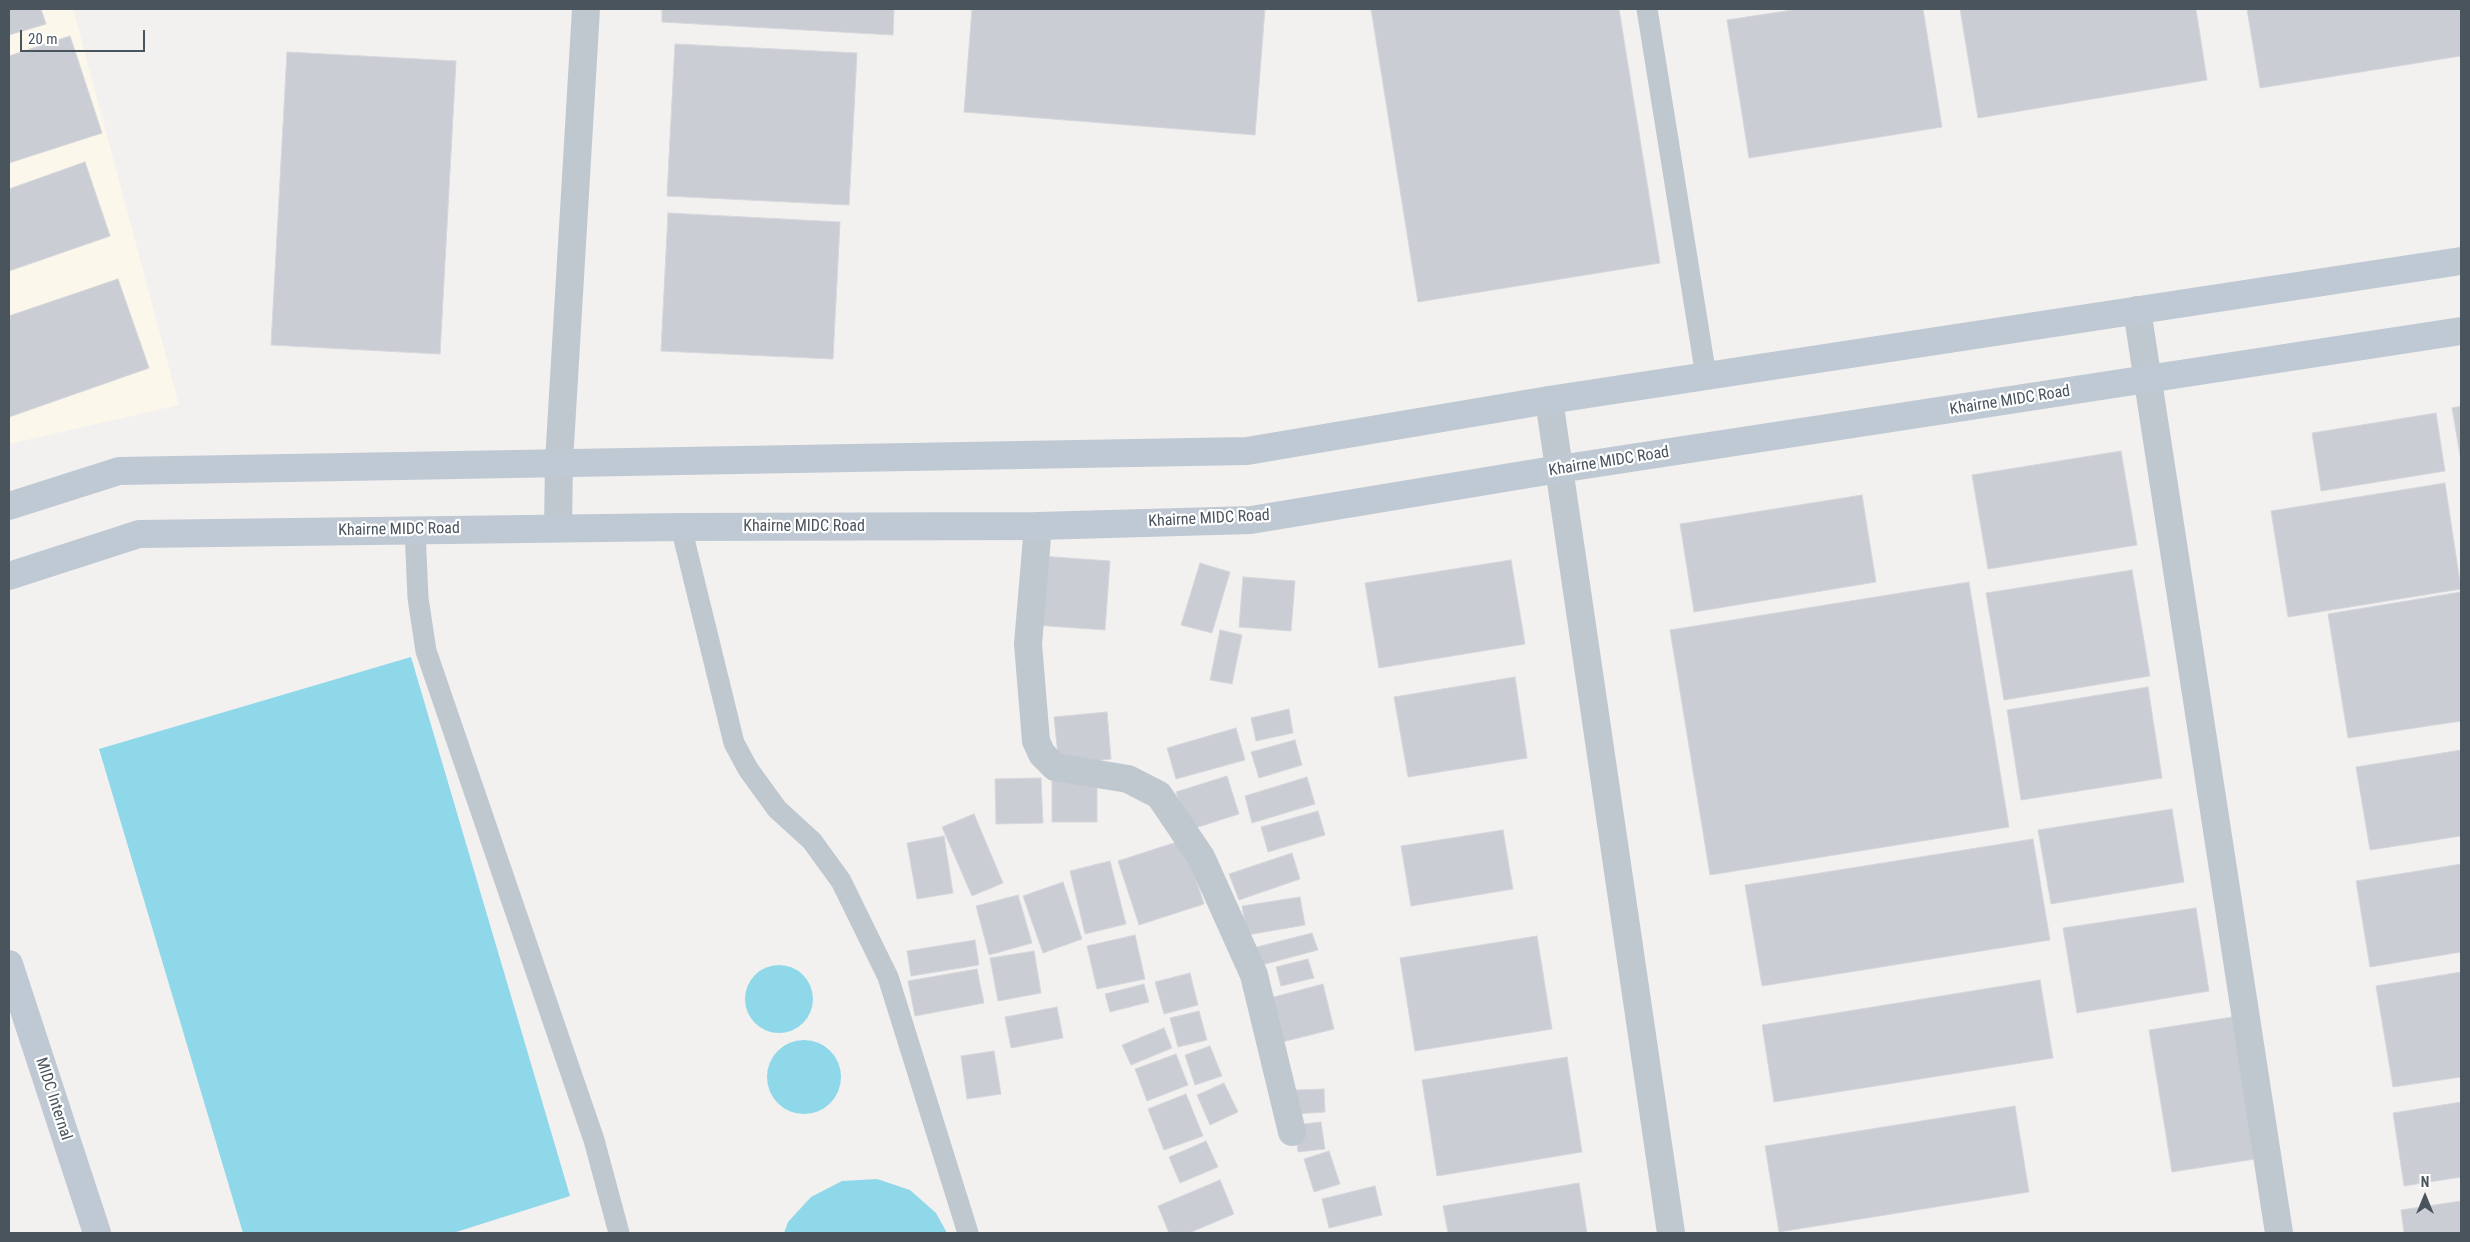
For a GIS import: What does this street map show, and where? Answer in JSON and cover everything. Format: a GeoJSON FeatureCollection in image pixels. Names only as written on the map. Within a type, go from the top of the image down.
{"type":"FeatureCollection","features":[{"type":"Feature","properties":{"kind":"main road"},"geometry":{"type":"LineString","coordinates":[[9,506],[120,471],[1246,451],[1550,400],[2461,261]]}},
{"type":"Feature","properties":{"kind":"main road","name":"Khairne MIDC Road"},"geometry":{"type":"LineString","coordinates":[[9,576],[139,534],[558,528],[1038,526],[1251,520],[1559,469],[2461,331]]}},
{"type":"Feature","properties":{"kind":"main road","name":"MIDC Internal"},"geometry":{"type":"LineString","coordinates":[[9,964],[97,1233]]}},
{"type":"Feature","properties":{"kind":"street"},"geometry":{"type":"LineString","coordinates":[[558,528],[559,462],[586,9]]}},
{"type":"Feature","properties":{"kind":"street"},"geometry":{"type":"LineString","coordinates":[[2137,310],[2279,1233]]}},
{"type":"Feature","properties":{"kind":"street"},"geometry":{"type":"LineString","coordinates":[[1550,400],[1671,1233]]}},
{"type":"Feature","properties":{"kind":"street"},"geometry":{"type":"LineString","coordinates":[[1038,526],[1028,644],[1036,741],[1042,754],[1055,767],[1128,779],[1159,795],[1201,857],[1254,975],[1292,1132]]}},
{"type":"Feature","properties":{"kind":"lane"},"geometry":{"type":"LineString","coordinates":[[1647,9],[1706,376]]}},
{"type":"Feature","properties":{"kind":"lane"},"geometry":{"type":"LineString","coordinates":[[681,527],[734,743],[748,769],[777,809],[812,841],[841,881],[888,978],[968,1233]]}},
{"type":"Feature","properties":{"kind":"lane"},"geometry":{"type":"LineString","coordinates":[[414,530],[418,598],[426,651],[594,1140],[619,1233]]}},
{"type":"Feature","properties":{"kind":"shaded area"},"geometry":{"type":"Polygon","coordinates":[[[9,9],[73,9],[179,405],[9,444],[9,9]]]}},
{"type":"Feature","properties":{"kind":"water"},"geometry":{"type":"Polygon","coordinates":[[[411,657],[570,1196],[453,1233],[243,1233],[99,749],[411,657]]]}},
{"type":"Feature","properties":{"kind":"water"},"geometry":{"type":"Polygon","coordinates":[[[772,965],[786,965],[798,970],[808,980],[813,992],[813,1006],[808,1018],[798,1028],[786,1033],[772,1033],[760,1028],[750,1018],[745,1006],[745,992],[750,980],[760,970],[772,965]]]}},
{"type":"Feature","properties":{"kind":"water"},"geometry":{"type":"Polygon","coordinates":[[[804,1040],[818,1043],[830,1051],[838,1063],[841,1077],[838,1091],[830,1103],[818,1111],[804,1114],[790,1111],[778,1103],[770,1091],[767,1077],[770,1063],[778,1051],[790,1043],[804,1040]]]}},
{"type":"Feature","properties":{"kind":"water"},"geometry":{"type":"Polygon","coordinates":[[[877,1179],[910,1190],[936,1213],[947,1233],[784,1233],[788,1222],[811,1197],[842,1181],[877,1179]]]}},
{"type":"Feature","properties":{"kind":"building"},"geometry":{"type":"Polygon","coordinates":[[[9,9],[41,9],[46,24],[9,35],[9,9]]]}},
{"type":"Feature","properties":{"kind":"building"},"geometry":{"type":"Polygon","coordinates":[[[662,9],[894,9],[893,35],[662,22],[662,9]]]}},
{"type":"Feature","properties":{"kind":"building"},"geometry":{"type":"Polygon","coordinates":[[[972,9],[1265,9],[1255,135],[964,112],[972,9]]]}},
{"type":"Feature","properties":{"kind":"building"},"geometry":{"type":"Polygon","coordinates":[[[1371,9],[1619,9],[1660,263],[1418,302],[1371,9]]]}},
{"type":"Feature","properties":{"kind":"building"},"geometry":{"type":"Polygon","coordinates":[[[1799,9],[1923,9],[1942,127],[1749,158],[1727,20],[1799,9]]]}},
{"type":"Feature","properties":{"kind":"building"},"geometry":{"type":"Polygon","coordinates":[[[1960,9],[2196,9],[2207,80],[1978,118],[1960,9]]]}},
{"type":"Feature","properties":{"kind":"building"},"geometry":{"type":"Polygon","coordinates":[[[2247,9],[2461,9],[2461,56],[2260,88],[2247,9]]]}},
{"type":"Feature","properties":{"kind":"building"},"geometry":{"type":"Polygon","coordinates":[[[70,36],[102,133],[9,163],[9,56],[70,36]]]}},
{"type":"Feature","properties":{"kind":"building"},"geometry":{"type":"Polygon","coordinates":[[[675,44],[857,53],[849,205],[667,196],[675,44]]]}},
{"type":"Feature","properties":{"kind":"building"},"geometry":{"type":"Polygon","coordinates":[[[287,52],[456,61],[440,354],[271,345],[287,52]]]}},
{"type":"Feature","properties":{"kind":"building"},"geometry":{"type":"Polygon","coordinates":[[[85,162],[110,236],[9,271],[9,189],[85,162]]]}},
{"type":"Feature","properties":{"kind":"building"},"geometry":{"type":"Polygon","coordinates":[[[668,213],[840,222],[833,359],[661,351],[668,213]]]}},
{"type":"Feature","properties":{"kind":"building"},"geometry":{"type":"Polygon","coordinates":[[[118,279],[149,368],[9,417],[9,316],[118,279]]]}},
{"type":"Feature","properties":{"kind":"building"},"geometry":{"type":"Polygon","coordinates":[[[2461,406],[2461,461],[2452,408],[2461,406]]]}},
{"type":"Feature","properties":{"kind":"building"},"geometry":{"type":"Polygon","coordinates":[[[2436,413],[2445,471],[2321,491],[2312,433],[2436,413]]]}},
{"type":"Feature","properties":{"kind":"building"},"geometry":{"type":"Polygon","coordinates":[[[2121,451],[2137,545],[1988,569],[1972,475],[2121,451]]]}},
{"type":"Feature","properties":{"kind":"building"},"geometry":{"type":"Polygon","coordinates":[[[2445,483],[2461,589],[2288,617],[2271,511],[2445,483]]]}},
{"type":"Feature","properties":{"kind":"building"},"geometry":{"type":"Polygon","coordinates":[[[1862,495],[1876,582],[1694,612],[1680,524],[1862,495]]]}},
{"type":"Feature","properties":{"kind":"building"},"geometry":{"type":"Polygon","coordinates":[[[1040,556],[1110,561],[1105,630],[1034,625],[1040,556]]]}},
{"type":"Feature","properties":{"kind":"building"},"geometry":{"type":"Polygon","coordinates":[[[1511,560],[1525,644],[1379,668],[1365,583],[1511,560]]]}},
{"type":"Feature","properties":{"kind":"building"},"geometry":{"type":"Polygon","coordinates":[[[1200,563],[1230,572],[1212,633],[1181,625],[1200,563]]]}},
{"type":"Feature","properties":{"kind":"building"},"geometry":{"type":"Polygon","coordinates":[[[2132,570],[2150,676],[2004,700],[1986,593],[2132,570]]]}},
{"type":"Feature","properties":{"kind":"building"},"geometry":{"type":"Polygon","coordinates":[[[1243,577],[1295,581],[1291,631],[1239,627],[1243,577]]]}},
{"type":"Feature","properties":{"kind":"building"},"geometry":{"type":"Polygon","coordinates":[[[1969,582],[2009,827],[1710,875],[1670,630],[1969,582]]]}},
{"type":"Feature","properties":{"kind":"building"},"geometry":{"type":"Polygon","coordinates":[[[2461,592],[2461,721],[2348,738],[2328,614],[2461,592]]]}},
{"type":"Feature","properties":{"kind":"building"},"geometry":{"type":"Polygon","coordinates":[[[1220,630],[1242,635],[1232,684],[1210,680],[1220,630]]]}},
{"type":"Feature","properties":{"kind":"building"},"geometry":{"type":"Polygon","coordinates":[[[1515,677],[1527,758],[1408,777],[1394,697],[1515,677]]]}},
{"type":"Feature","properties":{"kind":"building"},"geometry":{"type":"Polygon","coordinates":[[[2148,687],[2162,778],[2021,800],[2007,710],[2148,687]]]}},
{"type":"Feature","properties":{"kind":"building"},"geometry":{"type":"Polygon","coordinates":[[[1289,709],[1293,733],[1256,741],[1251,718],[1289,709]]]}},
{"type":"Feature","properties":{"kind":"building"},"geometry":{"type":"Polygon","coordinates":[[[1107,712],[1111,759],[1059,765],[1054,717],[1107,712]]]}},
{"type":"Feature","properties":{"kind":"building"},"geometry":{"type":"Polygon","coordinates":[[[1236,728],[1245,760],[1176,779],[1167,748],[1236,728]]]}},
{"type":"Feature","properties":{"kind":"building"},"geometry":{"type":"Polygon","coordinates":[[[1295,740],[1302,765],[1259,778],[1251,752],[1295,740]]]}},
{"type":"Feature","properties":{"kind":"building"},"geometry":{"type":"Polygon","coordinates":[[[2461,750],[2461,836],[2370,850],[2356,767],[2461,750]]]}},
{"type":"Feature","properties":{"kind":"building"},"geometry":{"type":"Polygon","coordinates":[[[1227,776],[1239,814],[1189,830],[1176,792],[1227,776]]]}},
{"type":"Feature","properties":{"kind":"building"},"geometry":{"type":"Polygon","coordinates":[[[1307,777],[1315,804],[1252,823],[1245,796],[1307,777]]]}},
{"type":"Feature","properties":{"kind":"building"},"geometry":{"type":"Polygon","coordinates":[[[1041,778],[1043,823],[996,824],[995,779],[1041,778]]]}},
{"type":"Feature","properties":{"kind":"building"},"geometry":{"type":"Polygon","coordinates":[[[1052,778],[1097,778],[1097,822],[1052,822],[1052,778]]]}},
{"type":"Feature","properties":{"kind":"building"},"geometry":{"type":"Polygon","coordinates":[[[2172,809],[2184,882],[2051,904],[2038,830],[2172,809]]]}},
{"type":"Feature","properties":{"kind":"building"},"geometry":{"type":"Polygon","coordinates":[[[1318,811],[1325,835],[1268,852],[1261,827],[1318,811]]]}},
{"type":"Feature","properties":{"kind":"building"},"geometry":{"type":"Polygon","coordinates":[[[974,814],[1003,883],[972,896],[942,827],[974,814]]]}},
{"type":"Feature","properties":{"kind":"building"},"geometry":{"type":"Polygon","coordinates":[[[1503,830],[1513,889],[1411,906],[1401,846],[1503,830]]]}},
{"type":"Feature","properties":{"kind":"building"},"geometry":{"type":"Polygon","coordinates":[[[944,836],[953,893],[917,899],[907,843],[944,836]]]}},
{"type":"Feature","properties":{"kind":"building"},"geometry":{"type":"Polygon","coordinates":[[[2033,839],[2050,940],[1762,986],[1745,885],[2033,839]]]}},
{"type":"Feature","properties":{"kind":"building"},"geometry":{"type":"Polygon","coordinates":[[[1183,840],[1204,904],[1139,925],[1118,861],[1183,840]]]}},
{"type":"Feature","properties":{"kind":"building"},"geometry":{"type":"Polygon","coordinates":[[[1292,853],[1300,879],[1239,900],[1229,874],[1292,853]]]}},
{"type":"Feature","properties":{"kind":"building"},"geometry":{"type":"Polygon","coordinates":[[[1110,861],[1126,924],[1085,934],[1070,871],[1110,861]]]}},
{"type":"Feature","properties":{"kind":"building"},"geometry":{"type":"Polygon","coordinates":[[[2461,864],[2461,952],[2370,967],[2356,881],[2461,864]]]}},
{"type":"Feature","properties":{"kind":"building"},"geometry":{"type":"Polygon","coordinates":[[[1063,882],[1082,939],[1043,953],[1023,896],[1063,882]]]}},
{"type":"Feature","properties":{"kind":"building"},"geometry":{"type":"Polygon","coordinates":[[[1018,895],[1032,943],[989,955],[976,906],[1018,895]]]}},
{"type":"Feature","properties":{"kind":"building"},"geometry":{"type":"Polygon","coordinates":[[[1300,897],[1305,925],[1247,935],[1242,906],[1300,897]]]}},
{"type":"Feature","properties":{"kind":"building"},"geometry":{"type":"Polygon","coordinates":[[[2196,908],[2209,991],[2077,1013],[2063,928],[2196,908]]]}},
{"type":"Feature","properties":{"kind":"building"},"geometry":{"type":"Polygon","coordinates":[[[1312,933],[1318,950],[1258,966],[1253,948],[1312,933]]]}},
{"type":"Feature","properties":{"kind":"building"},"geometry":{"type":"Polygon","coordinates":[[[1135,935],[1145,979],[1097,989],[1087,946],[1135,935]]]}},
{"type":"Feature","properties":{"kind":"building"},"geometry":{"type":"Polygon","coordinates":[[[1537,936],[1552,1029],[1415,1051],[1400,958],[1537,936]]]}},
{"type":"Feature","properties":{"kind":"building"},"geometry":{"type":"Polygon","coordinates":[[[975,940],[979,965],[911,976],[907,951],[975,940]]]}},
{"type":"Feature","properties":{"kind":"building"},"geometry":{"type":"Polygon","coordinates":[[[1034,951],[1041,993],[998,1001],[990,958],[1034,951]]]}},
{"type":"Feature","properties":{"kind":"building"},"geometry":{"type":"Polygon","coordinates":[[[1308,959],[1314,978],[1281,986],[1276,967],[1308,959]]]}},
{"type":"Feature","properties":{"kind":"building"},"geometry":{"type":"Polygon","coordinates":[[[977,969],[984,1003],[915,1016],[908,981],[977,969]]]}},
{"type":"Feature","properties":{"kind":"building"},"geometry":{"type":"Polygon","coordinates":[[[2461,972],[2461,1077],[2393,1087],[2376,986],[2461,972]]]}},
{"type":"Feature","properties":{"kind":"building"},"geometry":{"type":"Polygon","coordinates":[[[1190,973],[1198,1005],[1164,1014],[1155,982],[1190,973]]]}},
{"type":"Feature","properties":{"kind":"building"},"geometry":{"type":"Polygon","coordinates":[[[2040,980],[2053,1058],[1774,1102],[1762,1025],[2040,980]]]}},
{"type":"Feature","properties":{"kind":"building"},"geometry":{"type":"Polygon","coordinates":[[[1144,984],[1149,1002],[1110,1012],[1105,994],[1144,984]]]}},
{"type":"Feature","properties":{"kind":"building"},"geometry":{"type":"Polygon","coordinates":[[[1323,984],[1334,1029],[1282,1042],[1270,998],[1323,984]]]}},
{"type":"Feature","properties":{"kind":"building"},"geometry":{"type":"Polygon","coordinates":[[[1057,1007],[1063,1038],[1011,1048],[1005,1017],[1057,1007]]]}},
{"type":"Feature","properties":{"kind":"building"},"geometry":{"type":"Polygon","coordinates":[[[1199,1011],[1207,1040],[1178,1047],[1170,1018],[1199,1011]]]}},
{"type":"Feature","properties":{"kind":"building"},"geometry":{"type":"Polygon","coordinates":[[[2232,1017],[2255,1159],[2172,1172],[2149,1030],[2232,1017]]]}},
{"type":"Feature","properties":{"kind":"building"},"geometry":{"type":"Polygon","coordinates":[[[1164,1028],[1172,1048],[1131,1065],[1122,1045],[1164,1028]]]}},
{"type":"Feature","properties":{"kind":"building"},"geometry":{"type":"Polygon","coordinates":[[[1210,1046],[1222,1076],[1195,1085],[1185,1055],[1210,1046]]]}},
{"type":"Feature","properties":{"kind":"building"},"geometry":{"type":"Polygon","coordinates":[[[994,1051],[1001,1094],[967,1099],[961,1056],[994,1051]]]}},
{"type":"Feature","properties":{"kind":"building"},"geometry":{"type":"Polygon","coordinates":[[[1176,1054],[1188,1085],[1147,1101],[1135,1069],[1176,1054]]]}},
{"type":"Feature","properties":{"kind":"building"},"geometry":{"type":"Polygon","coordinates":[[[1567,1057],[1582,1152],[1437,1176],[1422,1080],[1567,1057]]]}},
{"type":"Feature","properties":{"kind":"building"},"geometry":{"type":"Polygon","coordinates":[[[1224,1083],[1238,1112],[1210,1125],[1197,1095],[1224,1083]]]}},
{"type":"Feature","properties":{"kind":"building"},"geometry":{"type":"Polygon","coordinates":[[[1324,1089],[1325,1112],[1295,1114],[1294,1090],[1324,1089]]]}},
{"type":"Feature","properties":{"kind":"building"},"geometry":{"type":"Polygon","coordinates":[[[1186,1094],[1203,1136],[1164,1150],[1148,1109],[1186,1094]]]}},
{"type":"Feature","properties":{"kind":"building"},"geometry":{"type":"Polygon","coordinates":[[[2461,1102],[2461,1177],[2404,1186],[2393,1113],[2461,1102]]]}},
{"type":"Feature","properties":{"kind":"building"},"geometry":{"type":"Polygon","coordinates":[[[2015,1106],[2029,1192],[1779,1232],[1765,1146],[2015,1106]]]}},
{"type":"Feature","properties":{"kind":"building"},"geometry":{"type":"Polygon","coordinates":[[[1321,1122],[1325,1149],[1298,1152],[1295,1125],[1321,1122]]]}},
{"type":"Feature","properties":{"kind":"building"},"geometry":{"type":"Polygon","coordinates":[[[1206,1141],[1218,1167],[1180,1183],[1169,1157],[1206,1141]]]}},
{"type":"Feature","properties":{"kind":"building"},"geometry":{"type":"Polygon","coordinates":[[[1329,1151],[1340,1184],[1314,1192],[1304,1159],[1329,1151]]]}},
{"type":"Feature","properties":{"kind":"building"},"geometry":{"type":"Polygon","coordinates":[[[1220,1180],[1234,1214],[1189,1233],[1169,1233],[1158,1206],[1220,1180]]]}},
{"type":"Feature","properties":{"kind":"building"},"geometry":{"type":"Polygon","coordinates":[[[1579,1183],[1587,1233],[1448,1233],[1443,1206],[1579,1183]]]}},
{"type":"Feature","properties":{"kind":"building"},"geometry":{"type":"Polygon","coordinates":[[[1375,1186],[1382,1215],[1329,1228],[1322,1199],[1375,1186]]]}},
{"type":"Feature","properties":{"kind":"building"},"geometry":{"type":"Polygon","coordinates":[[[2461,1201],[2461,1233],[2404,1233],[2401,1210],[2461,1201]]]}}]}
